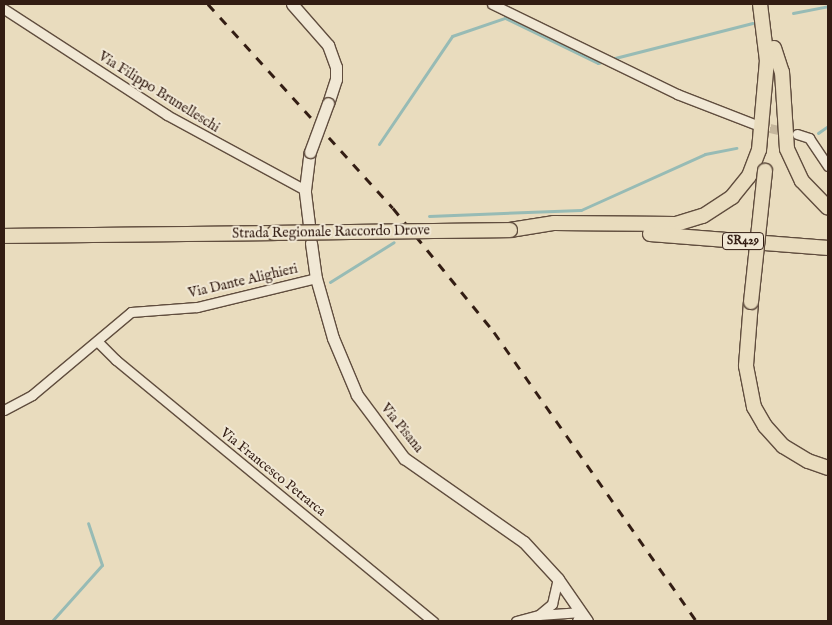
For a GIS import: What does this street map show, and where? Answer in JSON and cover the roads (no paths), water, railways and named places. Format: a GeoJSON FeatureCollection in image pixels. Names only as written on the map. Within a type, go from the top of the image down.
{"type":"FeatureCollection","features":[{"type":"Feature","properties":{"kind":"main road"},"geometry":{"type":"LineString","coordinates":[[658,230],[688,222],[710,213],[732,197],[752,170],[759,150],[767,71],[760,4]]}},
{"type":"Feature","properties":{"kind":"main road"},"geometry":{"type":"LineString","coordinates":[[769,4],[774,48],[765,171],[746,366],[754,407],[765,426],[789,450],[828,468]]}},
{"type":"Feature","properties":{"kind":"main road"},"geometry":{"type":"LineString","coordinates":[[774,48],[782,72],[787,149],[802,181],[828,208]]}},
{"type":"Feature","properties":{"kind":"main road","name":"Strada Regionale Raccordo Drove"},"geometry":{"type":"LineString","coordinates":[[4,236],[510,230],[548,224],[658,230]]}},
{"type":"Feature","properties":{"kind":"main road"},"geometry":{"type":"LineString","coordinates":[[658,230],[690,243],[828,256]]}},
{"type":"Feature","properties":{"kind":"main road","name":"SR429"},"geometry":{"type":"LineString","coordinates":[[658,230],[828,248]]}},
{"type":"Feature","properties":{"kind":"street"},"geometry":{"type":"LineString","coordinates":[[292,4],[328,45],[336,67],[336,79],[310,152],[304,190],[309,225]]}},
{"type":"Feature","properties":{"kind":"street"},"geometry":{"type":"LineString","coordinates":[[492,4],[677,94],[757,125]]}},
{"type":"Feature","properties":{"kind":"street","name":"Via Filippo Brunelleschi"},"geometry":{"type":"LineString","coordinates":[[4,9],[167,115],[304,190]]}},
{"type":"Feature","properties":{"kind":"street"},"geometry":{"type":"LineString","coordinates":[[797,134],[809,138],[828,166]]}},
{"type":"Feature","properties":{"kind":"street","name":"Via Pisana"},"geometry":{"type":"LineString","coordinates":[[311,244],[316,278],[333,338],[357,395],[404,458],[524,542],[558,579],[582,618]]}},
{"type":"Feature","properties":{"kind":"street","name":"Via Dante Alighieri"},"geometry":{"type":"LineString","coordinates":[[4,410],[32,395],[131,312],[197,307],[316,278]]}},
{"type":"Feature","properties":{"kind":"street","name":"Via Francesco Petrarca"},"geometry":{"type":"LineString","coordinates":[[97,341],[116,360],[433,621]]}},
{"type":"Feature","properties":{"kind":"street"},"geometry":{"type":"LineString","coordinates":[[532,618],[555,600],[558,579]]}},
{"type":"Feature","properties":{"kind":"street"},"geometry":{"type":"LineString","coordinates":[[516,621],[532,618],[582,618]]}},
{"type":"Feature","properties":{"kind":"waterway"},"geometry":{"type":"LineString","coordinates":[[793,13],[828,6]]}},
{"type":"Feature","properties":{"kind":"waterway"},"geometry":{"type":"LineString","coordinates":[[379,144],[452,36],[505,18],[598,63],[605,61]]}},
{"type":"Feature","properties":{"kind":"waterway"},"geometry":{"type":"LineString","coordinates":[[611,59],[752,23]]}},
{"type":"Feature","properties":{"kind":"waterway"},"geometry":{"type":"LineString","coordinates":[[818,133],[828,126]]}},
{"type":"Feature","properties":{"kind":"waterway"},"geometry":{"type":"LineString","coordinates":[[429,216],[581,210],[705,154],[736,148]]}},
{"type":"Feature","properties":{"kind":"waterway"},"geometry":{"type":"LineString","coordinates":[[330,282],[394,242]]}},
{"type":"Feature","properties":{"kind":"waterway"},"geometry":{"type":"LineString","coordinates":[[52,621],[102,565],[88,523]]}},
{"type":"Feature","properties":{"kind":"tunnel"},"geometry":{"type":"LineString","coordinates":[[757,125],[791,133]]}},
{"type":"Feature","properties":{"kind":"railway"},"geometry":{"type":"LineString","coordinates":[[208,4],[393,208],[494,332],[696,621]]}}]}
